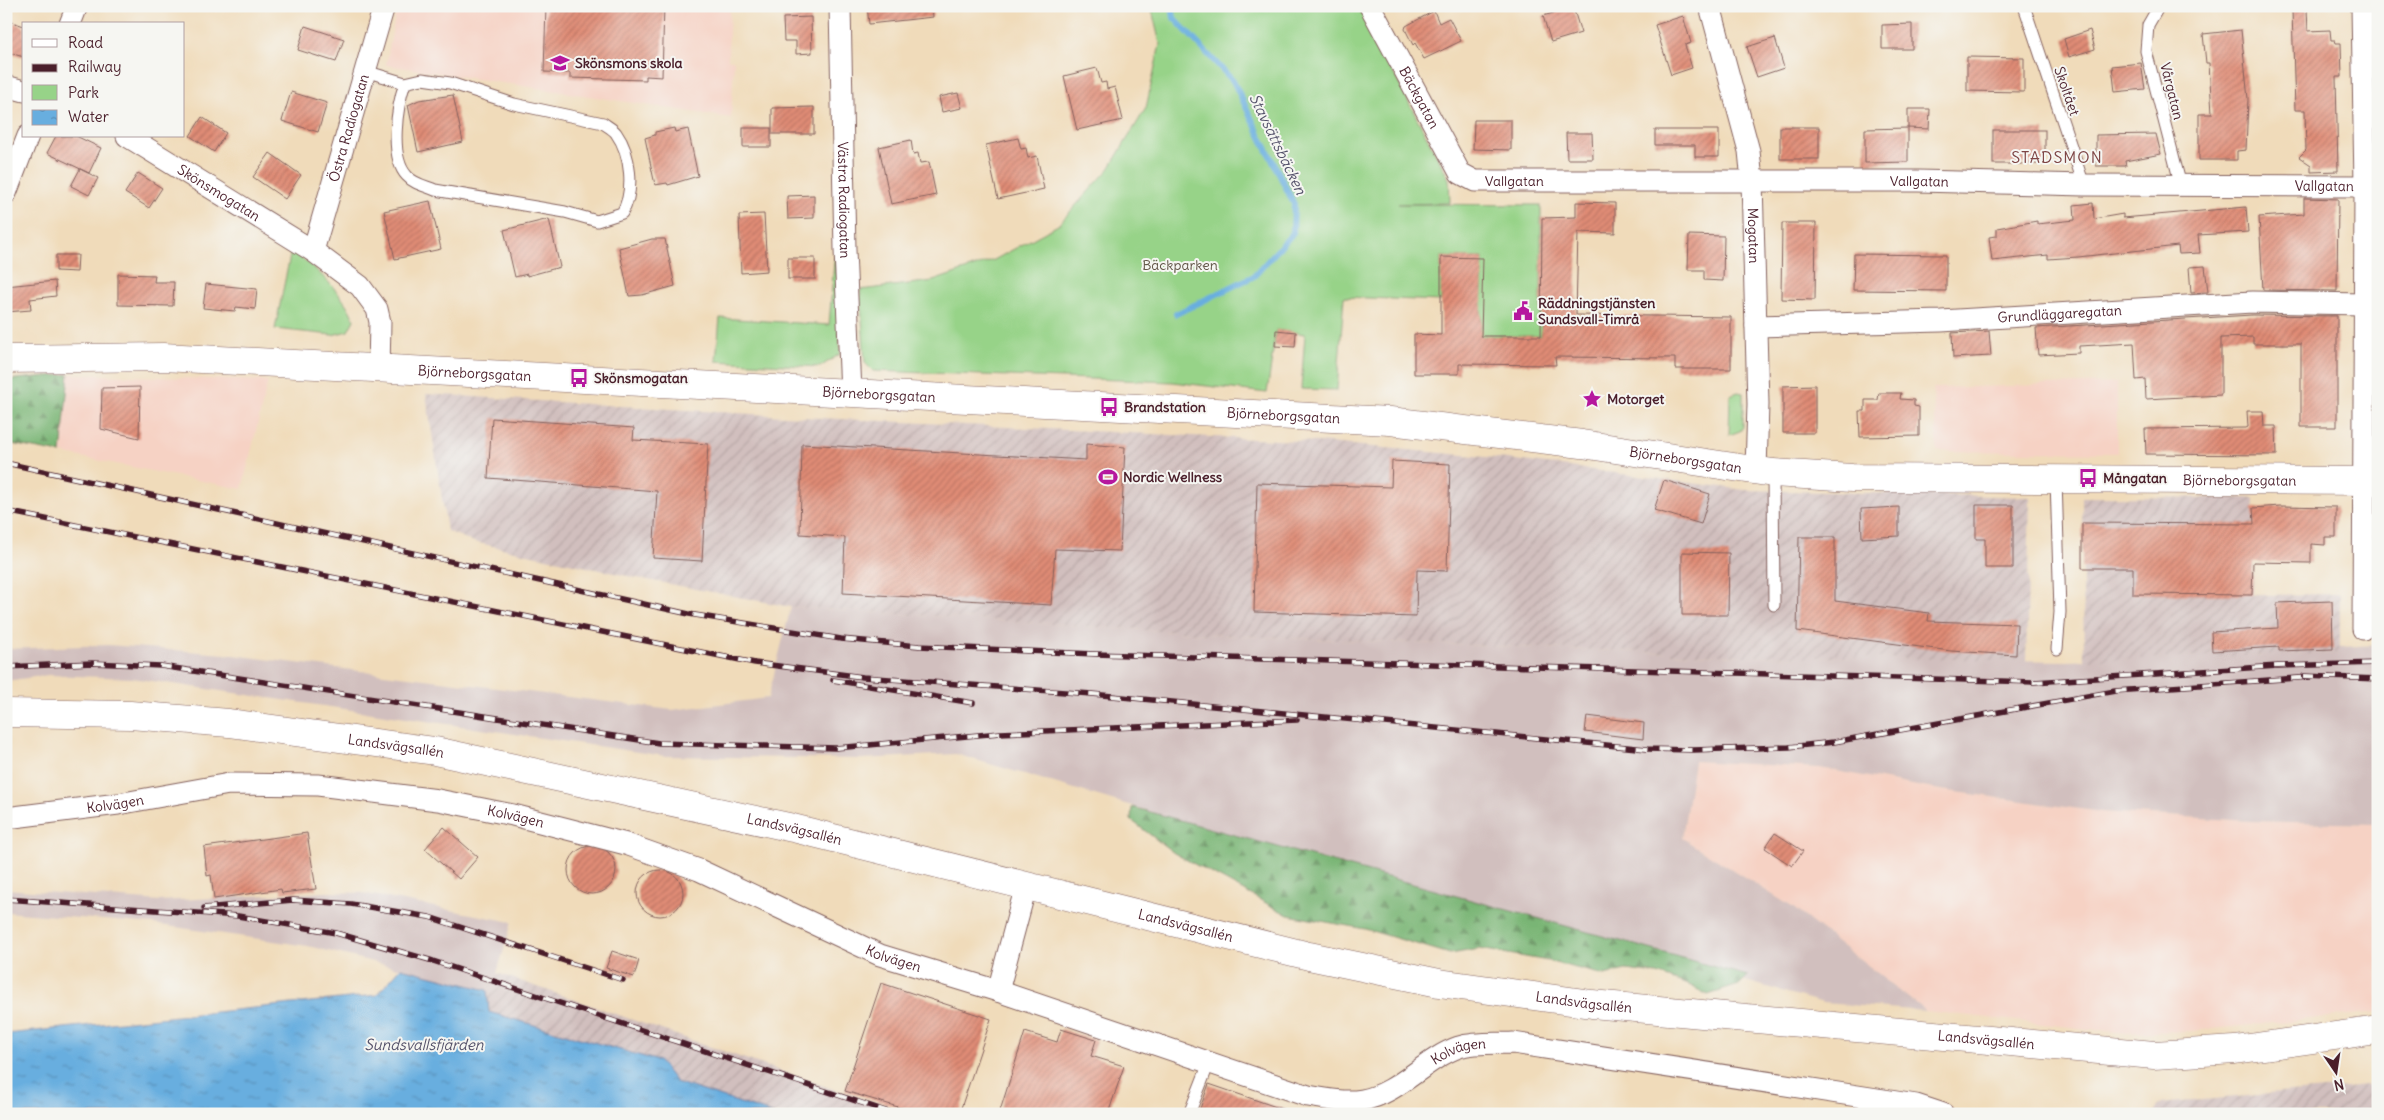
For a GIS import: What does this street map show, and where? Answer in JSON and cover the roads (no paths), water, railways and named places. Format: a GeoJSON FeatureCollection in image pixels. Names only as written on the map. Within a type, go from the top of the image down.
{"type":"FeatureCollection","features":[{"type":"Feature","properties":{"kind":"main road","name":"Björneborgsgatan"},"geometry":{"type":"LineString","coordinates":[[6,359],[163,357],[1390,421],[1582,444],[1765,472],[1852,478],[2370,481]]}},
{"type":"Feature","properties":{"kind":"main road","name":"Landsvägsallén"},"geometry":{"type":"LineString","coordinates":[[6,713],[130,715],[229,723],[435,751],[793,828],[1318,958],[1439,983],[1592,1004],[2154,1056],[2235,1050],[2378,1030]]}},
{"type":"Feature","properties":{"kind":"street"},"geometry":{"type":"LineString","coordinates":[[71,22],[77,6]]}},
{"type":"Feature","properties":{"kind":"street","name":"Östra Radiogatan"},"geometry":{"type":"LineString","coordinates":[[313,251],[384,6]]}},
{"type":"Feature","properties":{"kind":"street","name":"Västra Radiogatan"},"geometry":{"type":"LineString","coordinates":[[840,6],[845,250],[851,393]]}},
{"type":"Feature","properties":{"kind":"street","name":"Bäckgatan"},"geometry":{"type":"LineString","coordinates":[[1370,6],[1460,173],[1475,181]]}},
{"type":"Feature","properties":{"kind":"street","name":"Mogatan"},"geometry":{"type":"LineString","coordinates":[[1710,6],[1750,151],[1758,404],[1765,472]]}},
{"type":"Feature","properties":{"kind":"street"},"geometry":{"type":"LineString","coordinates":[[2362,6],[2364,186],[2371,207],[2363,304],[2370,481],[2363,629]]}},
{"type":"Feature","properties":{"kind":"street"},"geometry":{"type":"LineString","coordinates":[[6,86],[22,90]]}},
{"type":"Feature","properties":{"kind":"street"},"geometry":{"type":"LineString","coordinates":[[6,193],[27,138]]}},
{"type":"Feature","properties":{"kind":"street","name":"Skönsmogatan"},"geometry":{"type":"LineString","coordinates":[[130,138],[313,251],[360,286],[377,310],[380,322],[379,369]]}},
{"type":"Feature","properties":{"kind":"street","name":"Vallgatan"},"geometry":{"type":"LineString","coordinates":[[1475,181],[1935,181],[2084,185],[2364,186]]}},
{"type":"Feature","properties":{"kind":"street","name":"Grundläggaregatan"},"geometry":{"type":"LineString","coordinates":[[1756,326],[1941,321],[2252,302],[2363,304]]}},
{"type":"Feature","properties":{"kind":"street","name":"Kolvägen"},"geometry":{"type":"LineString","coordinates":[[6,818],[148,800],[230,784],[318,785],[438,800],[513,815],[626,844],[699,870],[880,955],[998,991],[1308,1096],[1339,1101],[1362,1100],[1387,1091],[1444,1054],[1461,1047],[1513,1043],[1916,1105],[1943,1114]]}},
{"type":"Feature","properties":{"kind":"street"},"geometry":{"type":"LineString","coordinates":[[998,991],[1026,886]]}},
{"type":"Feature","properties":{"kind":"lane","name":"Skoltået"},"geometry":{"type":"LineString","coordinates":[[2024,6],[2084,185]]}},
{"type":"Feature","properties":{"kind":"lane","name":"Vårgatan"},"geometry":{"type":"LineString","coordinates":[[2159,6],[2148,25],[2146,50],[2181,186]]}},
{"type":"Feature","properties":{"kind":"lane"},"geometry":{"type":"LineString","coordinates":[[365,71],[405,83],[422,79],[450,83],[514,104],[603,123],[616,132],[625,153],[630,181],[627,204],[622,213],[597,221],[565,212],[435,190],[418,183],[407,176],[399,162],[397,147],[398,107],[405,83]]}},
{"type":"Feature","properties":{"kind":"lane"},"geometry":{"type":"LineString","coordinates":[[1765,472],[1774,605]]}},
{"type":"Feature","properties":{"kind":"lane"},"geometry":{"type":"LineString","coordinates":[[2056,479],[2060,612],[2057,649]]}},
{"type":"Feature","properties":{"kind":"lane"},"geometry":{"type":"LineString","coordinates":[[1189,1114],[1209,1063]]}},
{"type":"Feature","properties":{"kind":"water","name":"Sundsvallsfjärden"},"geometry":{"type":"Polygon","coordinates":[[[401,968],[487,990],[489,1012],[659,1061],[676,1082],[774,1114],[6,1114],[6,1034],[377,995],[401,968]]]}},
{"type":"Feature","properties":{"kind":"waterway","name":"Stavsättsbäcken"},"geometry":{"type":"LineString","coordinates":[[1172,6],[1174,18],[1233,81],[1294,204],[1293,233],[1254,276],[1176,314]]}},
{"type":"Feature","properties":{"kind":"railway"},"geometry":{"type":"LineString","coordinates":[[6,463],[689,614],[841,639],[919,646],[1095,654],[2034,682],[2278,666],[2378,663]]}},
{"type":"Feature","properties":{"kind":"railway"},"geometry":{"type":"LineString","coordinates":[[6,511],[755,663],[863,677],[1092,694],[1647,749],[1693,750],[1789,747],[1834,742],[2115,691],[2311,677]]}},
{"type":"Feature","properties":{"kind":"railway"},"geometry":{"type":"LineString","coordinates":[[6,667],[92,663],[161,666],[659,743],[836,748],[1000,733],[1297,720]]}},
{"type":"Feature","properties":{"kind":"railway"},"geometry":{"type":"LineString","coordinates":[[2304,676],[2378,679]]}},
{"type":"Feature","properties":{"kind":"railway"},"geometry":{"type":"LineString","coordinates":[[833,680],[973,703]]}},
{"type":"Feature","properties":{"kind":"railway"},"geometry":{"type":"LineString","coordinates":[[6,899],[238,916],[336,933],[433,961],[895,1114]]}},
{"type":"Feature","properties":{"kind":"railway"},"geometry":{"type":"LineString","coordinates":[[204,908],[293,900],[351,904],[429,917],[623,980]]}},
{"type":"Feature","properties":{"kind":"place","name":"Skönsmons skola"},"geometry":{"type":"Point","coordinates":[560,63]}},
{"type":"Feature","properties":{"kind":"place","name":"Räddningstjänsten Sundsvall-Timrå"},"geometry":{"type":"Point","coordinates":[1523,311]}},
{"type":"Feature","properties":{"kind":"place","name":"Skönsmogatan"},"geometry":{"type":"Point","coordinates":[579,378]}},
{"type":"Feature","properties":{"kind":"place","name":"Motorget"},"geometry":{"type":"Point","coordinates":[1592,399]}},
{"type":"Feature","properties":{"kind":"place","name":"Brandstation"},"geometry":{"type":"Point","coordinates":[1109,407]}},
{"type":"Feature","properties":{"kind":"place","name":"Nordic Wellness"},"geometry":{"type":"Point","coordinates":[1108,477]}},
{"type":"Feature","properties":{"kind":"place","name":"Mångatan"},"geometry":{"type":"Point","coordinates":[2088,478]}},
{"type":"Feature","properties":{"kind":"district","name":"STADSMON"},"geometry":{"type":"Point","coordinates":[2057,157]}},
{"type":"Feature","properties":{"kind":"park label","name":"Bäckparken"},"geometry":{"type":"Point","coordinates":[1180,265]}}]}
